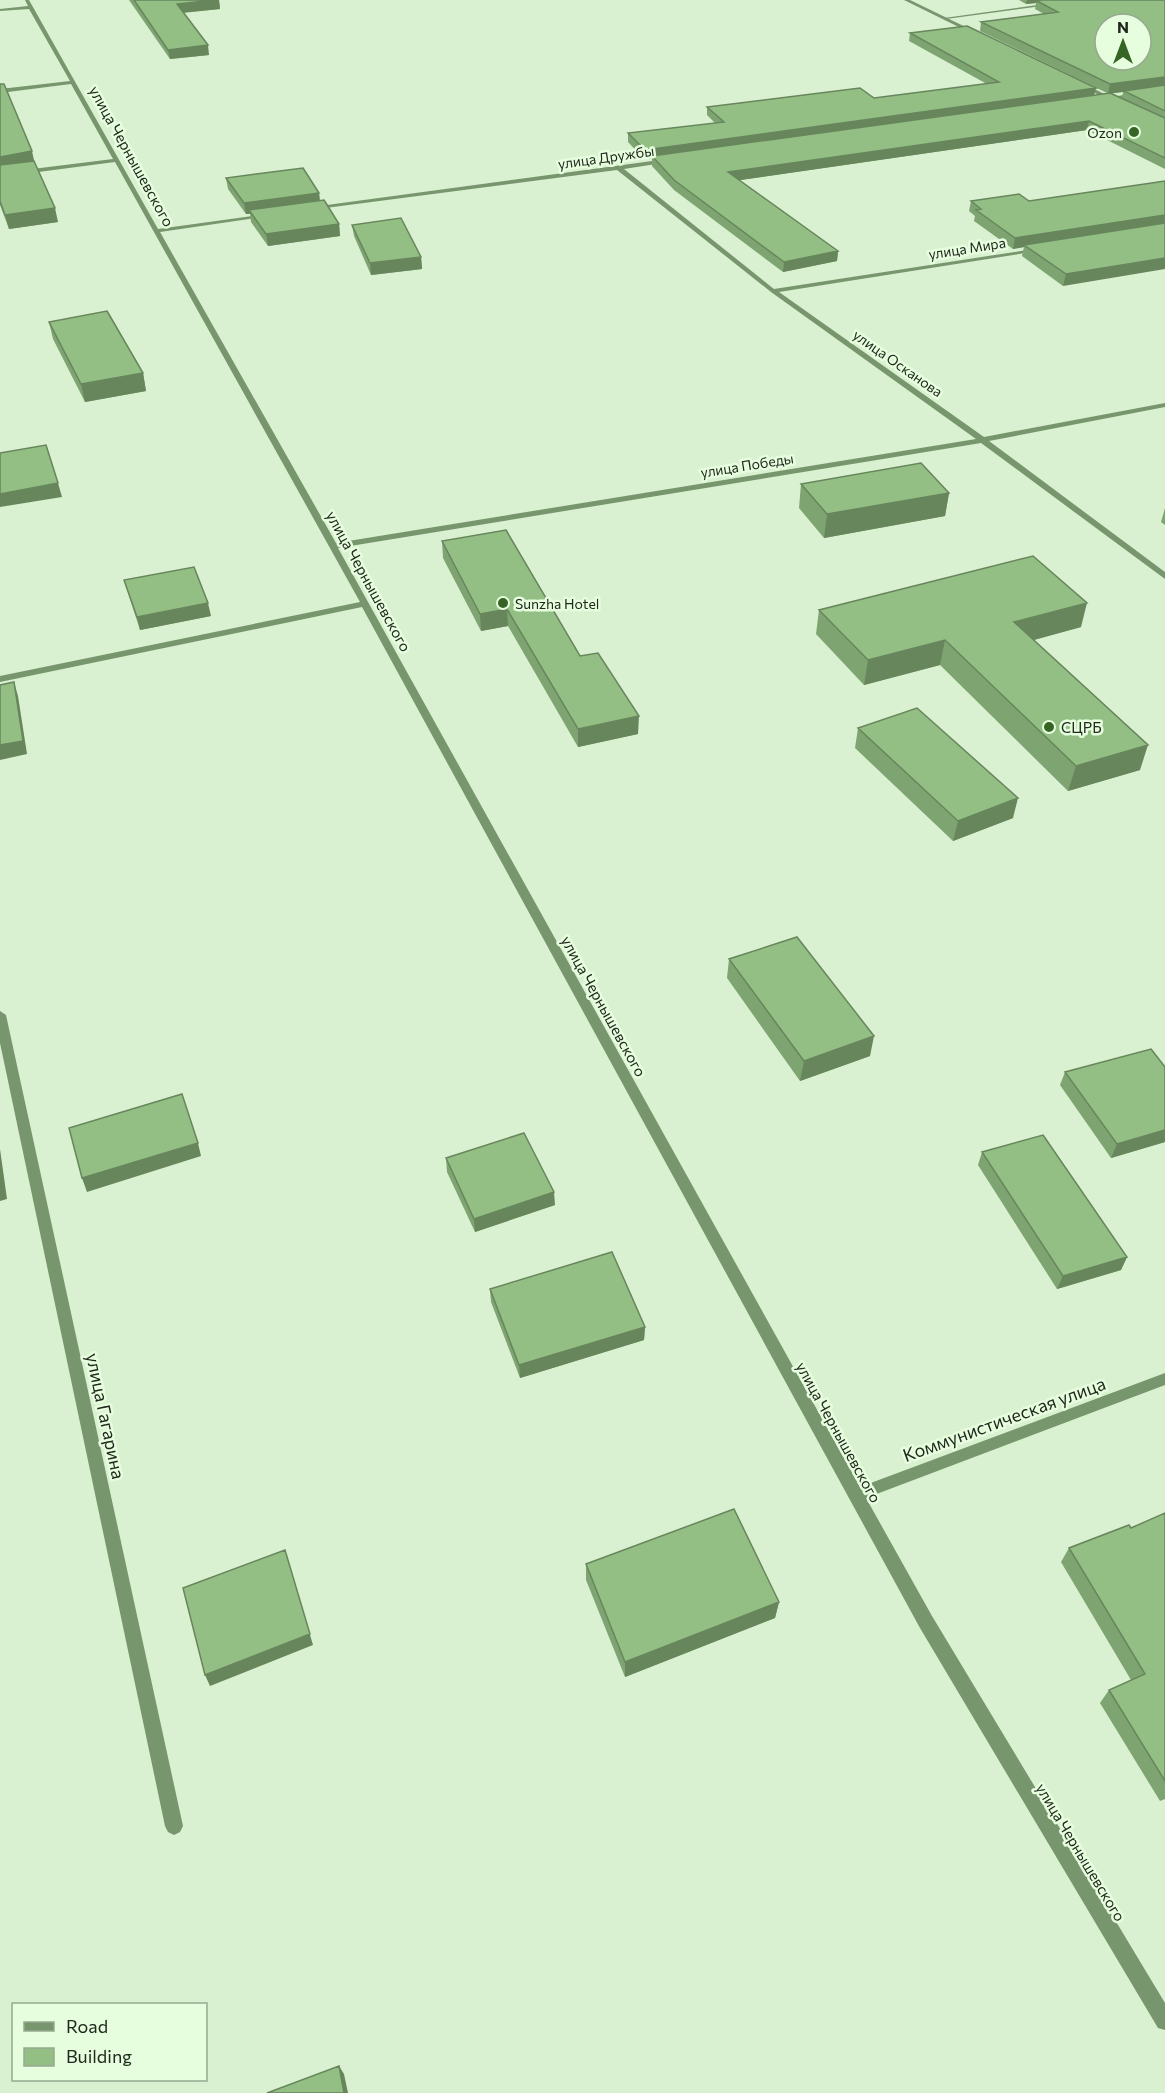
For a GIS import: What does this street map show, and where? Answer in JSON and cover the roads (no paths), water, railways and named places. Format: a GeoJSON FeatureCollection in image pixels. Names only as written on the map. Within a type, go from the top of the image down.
{"type":"FeatureCollection","features":[{"type":"Feature","properties":{"kind":"street"},"geometry":{"type":"LineString","coordinates":[[906,0],[986,38]]}},
{"type":"Feature","properties":{"kind":"street"},"geometry":{"type":"LineString","coordinates":[[946,18],[1084,0]]}},
{"type":"Feature","properties":{"kind":"street"},"geometry":{"type":"LineString","coordinates":[[0,10],[28,3]]}},
{"type":"Feature","properties":{"kind":"street","name":"улица Чернышевского"},"geometry":{"type":"LineString","coordinates":[[28,3],[333,546],[926,1622],[1165,2021]]}},
{"type":"Feature","properties":{"kind":"street"},"geometry":{"type":"LineString","coordinates":[[0,91],[73,82]]}},
{"type":"Feature","properties":{"kind":"street"},"geometry":{"type":"LineString","coordinates":[[1078,83],[1118,103]]}},
{"type":"Feature","properties":{"kind":"street"},"geometry":{"type":"LineString","coordinates":[[1097,100],[1165,90]]}},
{"type":"Feature","properties":{"kind":"street"},"geometry":{"type":"LineString","coordinates":[[0,175],[117,160]]}},
{"type":"Feature","properties":{"kind":"street","name":"улица Дружбы"},"geometry":{"type":"LineString","coordinates":[[299,211],[677,160]]}},
{"type":"Feature","properties":{"kind":"street","name":"улица Осканова"},"geometry":{"type":"LineString","coordinates":[[619,168],[773,291],[983,440],[1165,576]]}},
{"type":"Feature","properties":{"kind":"street"},"geometry":{"type":"LineString","coordinates":[[157,231],[275,214]]}},
{"type":"Feature","properties":{"kind":"street","name":"улица Мира"},"geometry":{"type":"LineString","coordinates":[[773,291],[1050,247]]}},
{"type":"Feature","properties":{"kind":"street","name":"улица Победы"},"geometry":{"type":"LineString","coordinates":[[333,546],[983,440],[1165,405]]}},
{"type":"Feature","properties":{"kind":"street"},"geometry":{"type":"LineString","coordinates":[[0,679],[365,604]]}},
{"type":"Feature","properties":{"kind":"street","name":"улица Гагарина"},"geometry":{"type":"LineString","coordinates":[[0,1015],[174,1826]]}},
{"type":"Feature","properties":{"kind":"street","name":"Коммунистическая улица"},"geometry":{"type":"LineString","coordinates":[[856,1495],[1165,1379]]}},
{"type":"Feature","properties":{"kind":"place","name":"Ozon"},"geometry":{"type":"Point","coordinates":[1134,132]}},
{"type":"Feature","properties":{"kind":"place","name":"Sunzha Hotel"},"geometry":{"type":"Point","coordinates":[503,603]}},
{"type":"Feature","properties":{"kind":"place","name":"СЦРБ"},"geometry":{"type":"Point","coordinates":[1049,727]}}]}
